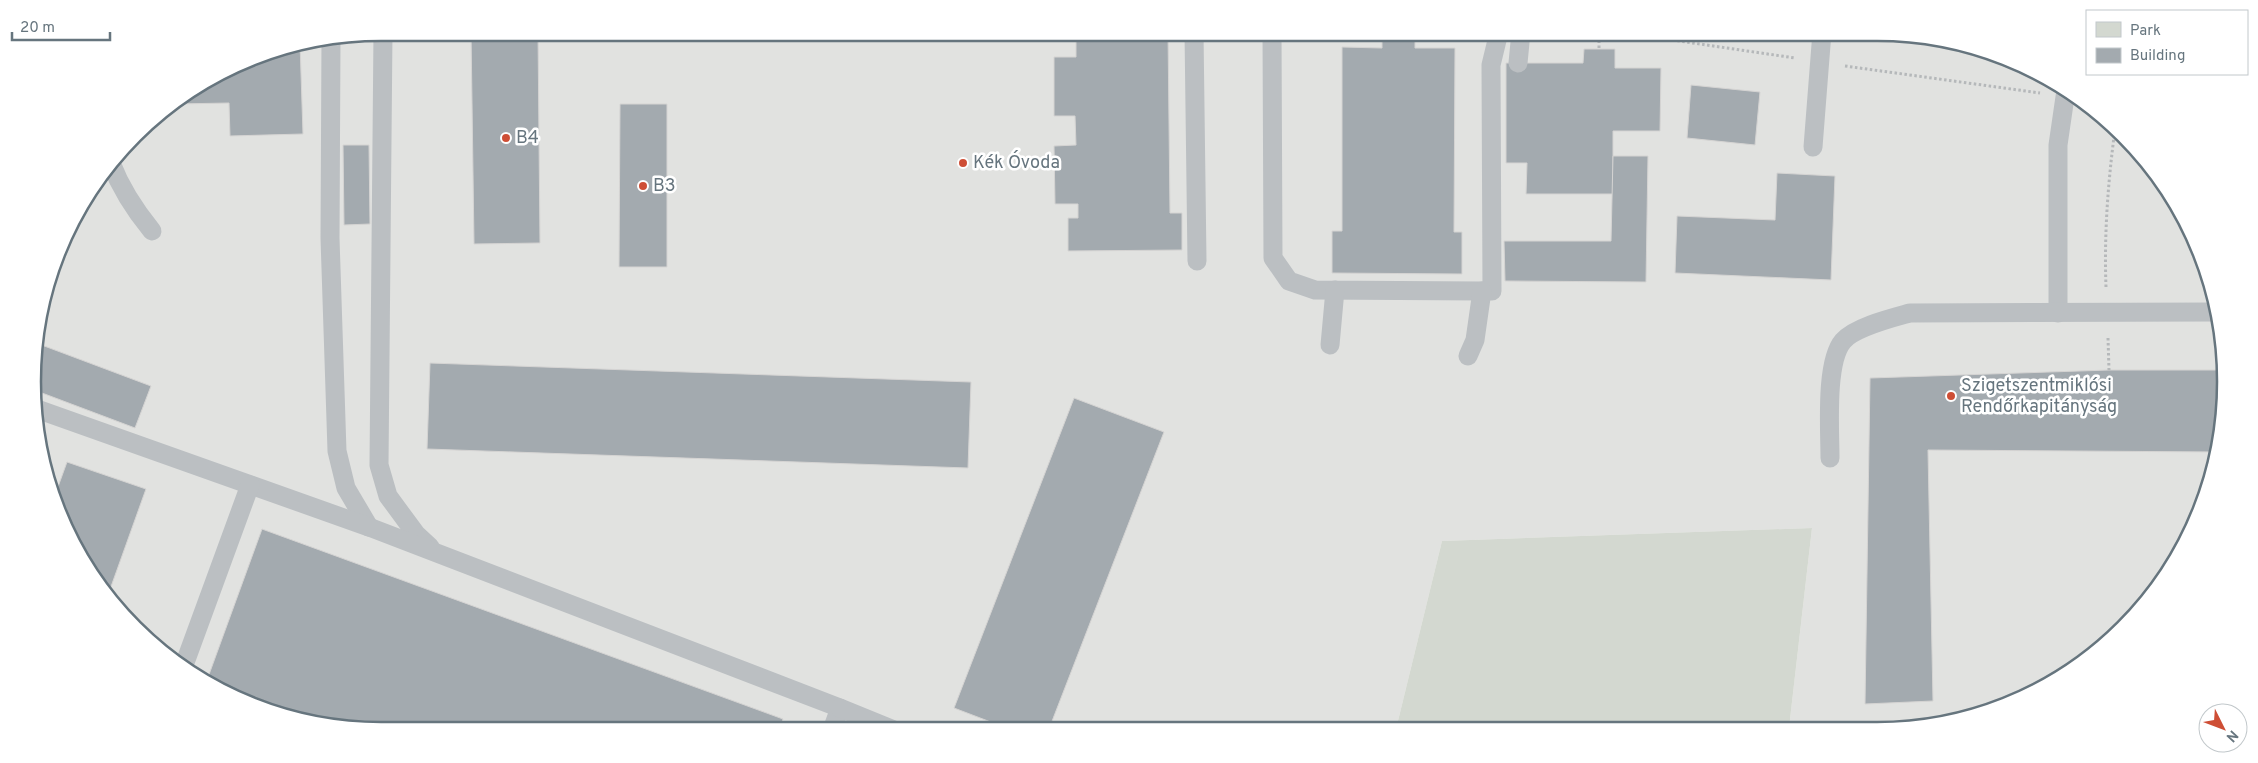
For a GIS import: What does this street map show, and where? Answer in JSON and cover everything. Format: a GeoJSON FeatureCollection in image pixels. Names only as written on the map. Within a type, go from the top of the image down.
{"type":"FeatureCollection","features":[{"type":"Feature","properties":{"kind":"lane"},"geometry":{"type":"LineString","coordinates":[[383,41],[379,465],[388,496],[416,534],[436,553]]}},
{"type":"Feature","properties":{"kind":"lane"},"geometry":{"type":"LineString","coordinates":[[1194,41],[1197,261]]}},
{"type":"Feature","properties":{"kind":"lane"},"geometry":{"type":"LineString","coordinates":[[1272,41],[1273,258],[1289,281],[1315,290],[1482,291],[1492,291],[1491,65],[1497,41]]}},
{"type":"Feature","properties":{"kind":"lane"},"geometry":{"type":"LineString","coordinates":[[1518,63],[1519,41]]}},
{"type":"Feature","properties":{"kind":"lane"},"geometry":{"type":"LineString","coordinates":[[1813,147],[1821,41]]}},
{"type":"Feature","properties":{"kind":"lane"},"geometry":{"type":"LineString","coordinates":[[331,45],[330,238],[337,451],[346,488],[369,527]]}},
{"type":"Feature","properties":{"kind":"lane"},"geometry":{"type":"LineString","coordinates":[[2058,313],[2058,145],[2064,98]]}},
{"type":"Feature","properties":{"kind":"lane"},"geometry":{"type":"LineString","coordinates":[[114,172],[120,186],[152,231]]}},
{"type":"Feature","properties":{"kind":"lane"},"geometry":{"type":"LineString","coordinates":[[1330,345],[1335,290]]}},
{"type":"Feature","properties":{"kind":"lane"},"geometry":{"type":"LineString","coordinates":[[1468,356],[1475,340],[1482,291]]}},
{"type":"Feature","properties":{"kind":"lane"},"geometry":{"type":"LineString","coordinates":[[1830,458],[1832,364],[1843,341],[1866,326],[1910,313],[2107,314],[2209,312]]}},
{"type":"Feature","properties":{"kind":"lane"},"geometry":{"type":"LineString","coordinates":[[43,411],[369,527],[874,722]]}},
{"type":"Feature","properties":{"kind":"lane"},"geometry":{"type":"LineString","coordinates":[[186,660],[250,485]]}},
{"type":"Feature","properties":{"kind":"lane"},"geometry":{"type":"LineString","coordinates":[[835,722],[840,708]]}},
{"type":"Feature","properties":{"kind":"path"},"geometry":{"type":"LineString","coordinates":[[1599,41],[1599,48]]}},
{"type":"Feature","properties":{"kind":"path"},"geometry":{"type":"LineString","coordinates":[[1678,41],[2026,92],[2055,92]]}},
{"type":"Feature","properties":{"kind":"path"},"geometry":{"type":"LineString","coordinates":[[2109,370],[2104,246],[2114,138]]}},
{"type":"Feature","properties":{"kind":"shaded area"},"geometry":{"type":"Polygon","coordinates":[[[382,41],[1876,41],[1921,44],[1965,53],[2007,67],[2047,87],[2084,112],[2132,157],[2159,192],[2182,231],[2199,272],[2214,337],[2217,382],[2216,404],[2214,426],[2205,470],[2199,491],[2182,532],[2146,589],[2101,637],[2047,676],[2027,687],[1986,704],[1921,719],[1876,722],[1790,722],[1812,528],[1442,541],[1398,722],[382,722],[337,719],[272,704],[231,687],[211,676],[157,637],[112,589],[76,532],[59,491],[53,470],[44,426],[42,404],[41,382],[44,337],[59,272],[76,231],[112,174],[157,126],[211,87],[231,76],[272,59],[337,44],[382,41]]]}},
{"type":"Feature","properties":{"kind":"green space"},"geometry":{"type":"Polygon","coordinates":[[[1812,528],[1790,722],[1398,722],[1442,541],[1812,528]]]}},
{"type":"Feature","properties":{"kind":"building","name":"B4"},"geometry":{"type":"Polygon","coordinates":[[[471,41],[538,41],[540,243],[474,244],[471,41]]]}},
{"type":"Feature","properties":{"kind":"building"},"geometry":{"type":"Polygon","coordinates":[[[1076,41],[1168,41],[1170,213],[1182,213],[1182,250],[1068,251],[1068,218],[1078,218],[1078,204],[1055,204],[1054,146],[1076,145],[1075,116],[1054,116],[1054,57],[1076,57],[1076,41]]]}},
{"type":"Feature","properties":{"kind":"building"},"geometry":{"type":"Polygon","coordinates":[[[1382,41],[1415,41],[1415,48],[1455,48],[1454,232],[1462,232],[1462,274],[1332,273],[1332,231],[1342,231],[1342,47],[1382,48],[1382,41]]]}},
{"type":"Feature","properties":{"kind":"building"},"geometry":{"type":"Polygon","coordinates":[[[1584,49],[1615,49],[1615,68],[1661,68],[1660,131],[1613,131],[1613,194],[1526,194],[1527,163],[1506,163],[1506,63],[1583,63],[1584,49]]]}},
{"type":"Feature","properties":{"kind":"building"},"geometry":{"type":"Polygon","coordinates":[[[300,51],[303,134],[230,136],[229,103],[185,104],[231,76],[272,59],[300,51]]]}},
{"type":"Feature","properties":{"kind":"building"},"geometry":{"type":"Polygon","coordinates":[[[1691,85],[1760,92],[1755,145],[1687,138],[1691,85]]]}},
{"type":"Feature","properties":{"kind":"building","name":"B3"},"geometry":{"type":"Polygon","coordinates":[[[620,104],[667,104],[667,267],[619,267],[620,104]]]}},
{"type":"Feature","properties":{"kind":"building"},"geometry":{"type":"Polygon","coordinates":[[[343,145],[369,145],[370,224],[344,225],[343,145]]]}},
{"type":"Feature","properties":{"kind":"building"},"geometry":{"type":"Polygon","coordinates":[[[1613,156],[1648,156],[1646,282],[1505,281],[1504,241],[1611,241],[1613,156]]]}},
{"type":"Feature","properties":{"kind":"building"},"geometry":{"type":"Polygon","coordinates":[[[1777,173],[1835,176],[1831,280],[1675,273],[1677,216],[1775,220],[1777,173]]]}},
{"type":"Feature","properties":{"kind":"building"},"geometry":{"type":"Polygon","coordinates":[[[43,346],[151,386],[135,428],[41,393],[43,346]]]}},
{"type":"Feature","properties":{"kind":"building"},"geometry":{"type":"Polygon","coordinates":[[[430,363],[971,382],[968,468],[427,449],[430,363]]]}},
{"type":"Feature","properties":{"kind":"building"},"geometry":{"type":"Polygon","coordinates":[[[2109,370],[2216,370],[2214,426],[2209,452],[1928,450],[1933,701],[1865,704],[1870,378],[2109,370]]]}},
{"type":"Feature","properties":{"kind":"building"},"geometry":{"type":"Polygon","coordinates":[[[1074,398],[1164,432],[1052,722],[991,722],[954,708],[1074,398]]]}},
{"type":"Feature","properties":{"kind":"building"},"geometry":{"type":"Polygon","coordinates":[[[67,462],[146,489],[111,587],[76,532],[58,487],[67,462]]]}},
{"type":"Feature","properties":{"kind":"building"},"geometry":{"type":"Polygon","coordinates":[[[262,529],[783,719],[782,722],[359,721],[315,715],[272,704],[231,687],[209,675],[262,529]]]}},
{"type":"Feature","properties":{"kind":"place","name":"B4"},"geometry":{"type":"Point","coordinates":[506,138]}},
{"type":"Feature","properties":{"kind":"place","name":"Kék Óvoda"},"geometry":{"type":"Point","coordinates":[963,163]}},
{"type":"Feature","properties":{"kind":"place","name":"B3"},"geometry":{"type":"Point","coordinates":[643,186]}},
{"type":"Feature","properties":{"kind":"place","name":"Szigetszentmiklósi Rendőrkapitányság"},"geometry":{"type":"Point","coordinates":[1951,396]}}]}
